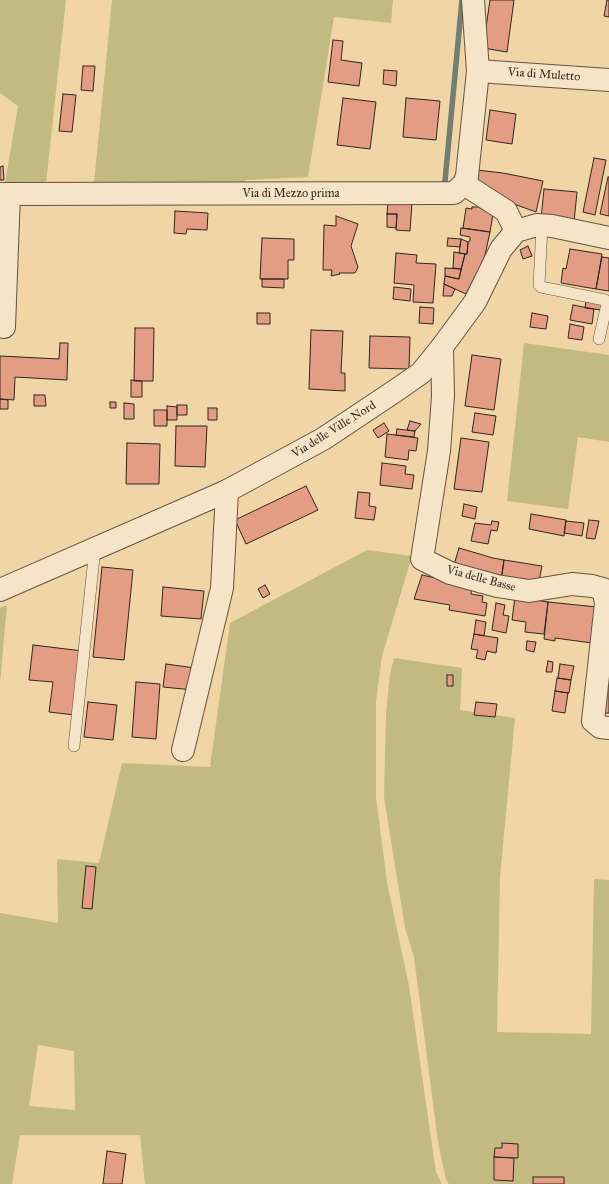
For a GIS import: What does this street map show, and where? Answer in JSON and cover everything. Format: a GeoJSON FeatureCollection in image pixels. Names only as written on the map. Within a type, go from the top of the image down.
{"type":"FeatureCollection","features":[{"type":"Feature","properties":{"kind":"street"},"geometry":{"type":"LineString","coordinates":[[473,0],[478,71],[467,176],[464,184],[506,210],[516,231],[537,225],[552,226],[609,238]]}},
{"type":"Feature","properties":{"kind":"street","name":"Via di Muletto"},"geometry":{"type":"LineString","coordinates":[[478,71],[609,80]]}},
{"type":"Feature","properties":{"kind":"street","name":"Via di Mezzo prima"},"geometry":{"type":"LineString","coordinates":[[5,194],[454,193],[464,184]]}},
{"type":"Feature","properties":{"kind":"street"},"geometry":{"type":"LineString","coordinates":[[2,328],[5,194]]}},
{"type":"Feature","properties":{"kind":"street","name":"Via delle Ville Nord"},"geometry":{"type":"LineString","coordinates":[[0,590],[227,491],[328,436],[421,372],[442,347],[475,302],[501,249],[516,231]]}},
{"type":"Feature","properties":{"kind":"street","name":"Via delle Basse"},"geometry":{"type":"LineString","coordinates":[[442,347],[443,396],[439,451],[422,559],[450,573],[497,586],[529,591],[572,584],[592,586],[603,589],[606,602],[593,721],[600,727],[609,728]]}},
{"type":"Feature","properties":{"kind":"street"},"geometry":{"type":"LineString","coordinates":[[183,750],[222,588],[227,491]]}},
{"type":"Feature","properties":{"kind":"lane"},"geometry":{"type":"LineString","coordinates":[[542,226],[539,285],[541,287],[605,300],[608,304],[599,339]]}},
{"type":"Feature","properties":{"kind":"lane"},"geometry":{"type":"LineString","coordinates":[[74,746],[95,548]]}},
{"type":"Feature","properties":{"kind":"shaded area"},"geometry":{"type":"Polygon","coordinates":[[[0,0],[66,0],[46,183],[5,183],[18,106],[0,93],[0,0]]]}},
{"type":"Feature","properties":{"kind":"shaded area"},"geometry":{"type":"Polygon","coordinates":[[[112,0],[393,0],[391,23],[334,17],[308,177],[245,180],[245,190],[94,183],[112,0]]]}},
{"type":"Feature","properties":{"kind":"shaded area"},"geometry":{"type":"Polygon","coordinates":[[[524,343],[609,355],[609,442],[578,437],[568,509],[507,501],[524,343]]]}},
{"type":"Feature","properties":{"kind":"shaded area"},"geometry":{"type":"Polygon","coordinates":[[[367,550],[412,556],[382,656],[376,701],[376,797],[387,882],[409,986],[436,1172],[442,1184],[145,1184],[140,1135],[20,1135],[12,1184],[0,1184],[0,913],[58,923],[57,859],[99,863],[122,763],[210,767],[230,623],[367,550]],[[38,1045],[29,1106],[75,1110],[74,1051],[38,1045]]]}},
{"type":"Feature","properties":{"kind":"shaded area"},"geometry":{"type":"Polygon","coordinates":[[[7,605],[0,684],[0,608],[7,605]]]}},
{"type":"Feature","properties":{"kind":"shaded area"},"geometry":{"type":"Polygon","coordinates":[[[394,658],[462,668],[460,710],[515,718],[500,877],[497,1032],[591,1034],[594,879],[609,880],[609,1184],[449,1184],[446,1180],[438,1142],[414,957],[405,928],[384,797],[386,714],[390,674],[394,658]]]}},
{"type":"Feature","properties":{"kind":"building"},"geometry":{"type":"Polygon","coordinates":[[[490,0],[514,0],[507,52],[483,48],[490,0]]]}},
{"type":"Feature","properties":{"kind":"building"},"geometry":{"type":"Polygon","coordinates":[[[607,0],[609,0],[609,17],[604,16],[607,0]]]}},
{"type":"Feature","properties":{"kind":"building"},"geometry":{"type":"Polygon","coordinates":[[[333,40],[343,41],[341,60],[362,63],[359,86],[328,82],[333,40]]]}},
{"type":"Feature","properties":{"kind":"building"},"geometry":{"type":"Polygon","coordinates":[[[83,66],[95,66],[93,91],[81,90],[83,66]]]}},
{"type":"Feature","properties":{"kind":"building"},"geometry":{"type":"Polygon","coordinates":[[[384,70],[397,71],[396,86],[383,84],[384,70]]]}},
{"type":"Feature","properties":{"kind":"building"},"geometry":{"type":"Polygon","coordinates":[[[63,94],[76,95],[72,132],[59,131],[63,94]]]}},
{"type":"Feature","properties":{"kind":"building"},"geometry":{"type":"Polygon","coordinates":[[[343,98],[376,102],[370,149],[337,145],[343,98]]]}},
{"type":"Feature","properties":{"kind":"building"},"geometry":{"type":"Polygon","coordinates":[[[406,98],[440,101],[436,140],[403,137],[406,98]]]}},
{"type":"Feature","properties":{"kind":"building"},"geometry":{"type":"Polygon","coordinates":[[[490,110],[516,114],[512,144],[486,140],[490,110]]]}},
{"type":"Feature","properties":{"kind":"building"},"geometry":{"type":"Polygon","coordinates":[[[594,158],[606,160],[595,215],[583,212],[594,158]]]}},
{"type":"Feature","properties":{"kind":"building"},"geometry":{"type":"Polygon","coordinates":[[[3,166],[4,180],[0,180],[0,167],[3,166]]]}},
{"type":"Feature","properties":{"kind":"building"},"geometry":{"type":"Polygon","coordinates":[[[477,170],[503,173],[543,181],[536,212],[497,198],[477,181],[477,170]]]}},
{"type":"Feature","properties":{"kind":"building"},"geometry":{"type":"Polygon","coordinates":[[[609,177],[609,216],[600,214],[609,177]]]}},
{"type":"Feature","properties":{"kind":"building"},"geometry":{"type":"Polygon","coordinates":[[[544,189],[577,192],[574,222],[541,219],[544,189]]]}},
{"type":"Feature","properties":{"kind":"building"},"geometry":{"type":"Polygon","coordinates":[[[388,202],[412,203],[410,231],[396,230],[397,214],[387,214],[388,202]]]}},
{"type":"Feature","properties":{"kind":"building"},"geometry":{"type":"Polygon","coordinates":[[[472,207],[478,207],[493,214],[490,232],[463,228],[466,208],[472,209],[472,207]]]}},
{"type":"Feature","properties":{"kind":"building"},"geometry":{"type":"Polygon","coordinates":[[[175,211],[208,213],[207,230],[187,229],[186,234],[174,233],[175,211]]]}},
{"type":"Feature","properties":{"kind":"building"},"geometry":{"type":"Polygon","coordinates":[[[387,214],[397,214],[396,228],[387,227],[387,214]]]}},
{"type":"Feature","properties":{"kind":"building"},"geometry":{"type":"Polygon","coordinates":[[[336,216],[358,224],[351,246],[358,267],[355,273],[339,273],[340,274],[331,276],[332,270],[323,270],[324,225],[336,226],[336,216]]]}},
{"type":"Feature","properties":{"kind":"building"},"geometry":{"type":"Polygon","coordinates":[[[461,228],[490,232],[484,260],[466,294],[444,284],[445,276],[459,279],[465,254],[467,254],[470,237],[460,235],[461,228]]]}},
{"type":"Feature","properties":{"kind":"building"},"geometry":{"type":"Polygon","coordinates":[[[262,238],[294,239],[294,260],[288,260],[288,279],[260,279],[262,238]]]}},
{"type":"Feature","properties":{"kind":"building"},"geometry":{"type":"Polygon","coordinates":[[[448,238],[461,239],[460,247],[447,246],[448,238]]]}},
{"type":"Feature","properties":{"kind":"building"},"geometry":{"type":"Polygon","coordinates":[[[461,239],[468,242],[467,254],[459,253],[461,239]]]}},
{"type":"Feature","properties":{"kind":"building"},"geometry":{"type":"Polygon","coordinates":[[[528,246],[532,256],[523,259],[520,250],[528,246]]]}},
{"type":"Feature","properties":{"kind":"building"},"geometry":{"type":"Polygon","coordinates":[[[570,249],[602,254],[596,289],[561,283],[563,268],[566,269],[570,249]]]}},
{"type":"Feature","properties":{"kind":"building"},"geometry":{"type":"Polygon","coordinates":[[[454,252],[465,254],[461,269],[453,268],[454,252]]]}},
{"type":"Feature","properties":{"kind":"building"},"geometry":{"type":"Polygon","coordinates":[[[396,253],[417,255],[416,263],[436,264],[433,303],[413,302],[414,285],[394,283],[396,253]]]}},
{"type":"Feature","properties":{"kind":"building"},"geometry":{"type":"Polygon","coordinates":[[[602,257],[609,258],[609,291],[596,289],[602,257]]]}},
{"type":"Feature","properties":{"kind":"building"},"geometry":{"type":"Polygon","coordinates":[[[445,268],[461,269],[459,279],[445,276],[445,268]]]}},
{"type":"Feature","properties":{"kind":"building"},"geometry":{"type":"Polygon","coordinates":[[[262,279],[284,279],[284,288],[262,287],[262,279]]]}},
{"type":"Feature","properties":{"kind":"building"},"geometry":{"type":"Polygon","coordinates":[[[444,284],[455,289],[452,296],[443,296],[444,284]]]}},
{"type":"Feature","properties":{"kind":"building"},"geometry":{"type":"Polygon","coordinates":[[[394,287],[411,289],[410,301],[393,299],[394,287]]]}},
{"type":"Feature","properties":{"kind":"building"},"geometry":{"type":"Polygon","coordinates":[[[586,301],[602,304],[601,310],[585,308],[586,301]]]}},
{"type":"Feature","properties":{"kind":"building"},"geometry":{"type":"Polygon","coordinates":[[[573,305],[594,309],[592,324],[570,320],[573,305]]]}},
{"type":"Feature","properties":{"kind":"building"},"geometry":{"type":"Polygon","coordinates":[[[420,307],[434,308],[433,324],[419,323],[420,307]]]}},
{"type":"Feature","properties":{"kind":"building"},"geometry":{"type":"Polygon","coordinates":[[[257,313],[270,313],[270,324],[257,324],[257,313]]]}},
{"type":"Feature","properties":{"kind":"building"},"geometry":{"type":"Polygon","coordinates":[[[532,313],[548,316],[546,329],[530,327],[532,313]]]}},
{"type":"Feature","properties":{"kind":"building"},"geometry":{"type":"Polygon","coordinates":[[[570,324],[584,327],[582,340],[568,338],[570,324]]]}},
{"type":"Feature","properties":{"kind":"building"},"geometry":{"type":"Polygon","coordinates":[[[135,328],[154,328],[153,381],[134,381],[135,328]]]}},
{"type":"Feature","properties":{"kind":"building"},"geometry":{"type":"Polygon","coordinates":[[[311,330],[343,331],[341,373],[345,373],[345,391],[309,389],[311,330]]]}},
{"type":"Feature","properties":{"kind":"building"},"geometry":{"type":"Polygon","coordinates":[[[370,336],[410,337],[409,369],[369,368],[370,336]]]}},
{"type":"Feature","properties":{"kind":"building"},"geometry":{"type":"Polygon","coordinates":[[[60,343],[68,343],[67,380],[15,377],[14,400],[0,399],[0,356],[59,359],[60,343]]]}},
{"type":"Feature","properties":{"kind":"building"},"geometry":{"type":"Polygon","coordinates":[[[472,355],[501,359],[494,410],[465,406],[472,355]]]}},
{"type":"Feature","properties":{"kind":"building"},"geometry":{"type":"Polygon","coordinates":[[[131,380],[142,381],[142,397],[131,397],[131,380]]]}},
{"type":"Feature","properties":{"kind":"building"},"geometry":{"type":"Polygon","coordinates":[[[34,395],[45,395],[46,406],[34,406],[34,395]]]}},
{"type":"Feature","properties":{"kind":"building"},"geometry":{"type":"Polygon","coordinates":[[[0,399],[8,400],[8,409],[0,409],[0,399]]]}},
{"type":"Feature","properties":{"kind":"building"},"geometry":{"type":"Polygon","coordinates":[[[110,402],[116,402],[116,408],[110,408],[110,402]]]}},
{"type":"Feature","properties":{"kind":"building"},"geometry":{"type":"Polygon","coordinates":[[[124,403],[134,404],[134,419],[124,419],[124,403]]]}},
{"type":"Feature","properties":{"kind":"building"},"geometry":{"type":"Polygon","coordinates":[[[177,405],[187,405],[187,415],[177,415],[177,405]]]}},
{"type":"Feature","properties":{"kind":"building"},"geometry":{"type":"Polygon","coordinates":[[[167,406],[177,407],[177,420],[167,420],[167,406]]]}},
{"type":"Feature","properties":{"kind":"building"},"geometry":{"type":"Polygon","coordinates":[[[208,408],[217,408],[217,420],[208,420],[208,408]]]}},
{"type":"Feature","properties":{"kind":"building"},"geometry":{"type":"Polygon","coordinates":[[[154,410],[167,410],[167,426],[154,426],[154,410]]]}},
{"type":"Feature","properties":{"kind":"building"},"geometry":{"type":"Polygon","coordinates":[[[475,413],[496,416],[493,435],[472,432],[475,413]]]}},
{"type":"Feature","properties":{"kind":"building"},"geometry":{"type":"Polygon","coordinates":[[[410,421],[421,424],[415,431],[407,430],[410,421]]]}},
{"type":"Feature","properties":{"kind":"building"},"geometry":{"type":"Polygon","coordinates":[[[384,423],[389,431],[378,438],[373,430],[384,423]]]}},
{"type":"Feature","properties":{"kind":"building"},"geometry":{"type":"Polygon","coordinates":[[[176,426],[207,426],[205,467],[175,466],[176,426]]]}},
{"type":"Feature","properties":{"kind":"building"},"geometry":{"type":"Polygon","coordinates":[[[397,429],[415,431],[414,437],[396,435],[397,429]]]}},
{"type":"Feature","properties":{"kind":"building"},"geometry":{"type":"Polygon","coordinates":[[[387,434],[418,438],[416,451],[409,450],[408,460],[385,457],[387,434]]]}},
{"type":"Feature","properties":{"kind":"building"},"geometry":{"type":"Polygon","coordinates":[[[461,438],[489,442],[482,492],[454,489],[461,438]]]}},
{"type":"Feature","properties":{"kind":"building"},"geometry":{"type":"Polygon","coordinates":[[[127,443],[160,444],[159,484],[126,484],[127,443]]]}},
{"type":"Feature","properties":{"kind":"building"},"geometry":{"type":"Polygon","coordinates":[[[382,463],[406,466],[405,474],[414,475],[412,489],[380,485],[382,463]]]}},
{"type":"Feature","properties":{"kind":"building"},"geometry":{"type":"Polygon","coordinates":[[[306,486],[318,510],[246,544],[235,520],[306,486]]]}},
{"type":"Feature","properties":{"kind":"building"},"geometry":{"type":"Polygon","coordinates":[[[358,492],[370,493],[369,506],[376,507],[374,520],[355,518],[358,492]]]}},
{"type":"Feature","properties":{"kind":"building"},"geometry":{"type":"Polygon","coordinates":[[[464,504],[477,507],[475,519],[462,516],[464,504]]]}},
{"type":"Feature","properties":{"kind":"building"},"geometry":{"type":"Polygon","coordinates":[[[531,514],[566,520],[564,536],[529,529],[531,514]]]}},
{"type":"Feature","properties":{"kind":"building"},"geometry":{"type":"Polygon","coordinates":[[[589,520],[599,521],[595,539],[586,538],[589,520]]]}},
{"type":"Feature","properties":{"kind":"building"},"geometry":{"type":"Polygon","coordinates":[[[492,521],[499,522],[497,531],[491,530],[488,544],[471,541],[475,523],[491,525],[492,521]]]}},
{"type":"Feature","properties":{"kind":"building"},"geometry":{"type":"Polygon","coordinates":[[[566,521],[584,523],[582,536],[564,533],[566,521]]]}},
{"type":"Feature","properties":{"kind":"building"},"geometry":{"type":"Polygon","coordinates":[[[459,548],[504,560],[501,582],[453,568],[459,548]]]}},
{"type":"Feature","properties":{"kind":"building"},"geometry":{"type":"Polygon","coordinates":[[[504,560],[542,566],[538,587],[501,581],[504,560]]]}},
{"type":"Feature","properties":{"kind":"building"},"geometry":{"type":"Polygon","coordinates":[[[102,567],[133,570],[124,660],[93,657],[102,567]]]}},
{"type":"Feature","properties":{"kind":"building"},"geometry":{"type":"Polygon","coordinates":[[[422,575],[472,586],[471,594],[483,596],[482,602],[487,603],[485,616],[449,610],[450,605],[414,599],[422,575]]]}},
{"type":"Feature","properties":{"kind":"building"},"geometry":{"type":"Polygon","coordinates":[[[265,585],[270,594],[263,598],[258,589],[265,585]]]}},
{"type":"Feature","properties":{"kind":"building"},"geometry":{"type":"Polygon","coordinates":[[[163,587],[204,591],[201,619],[161,616],[163,587]]]}},
{"type":"Feature","properties":{"kind":"building"},"geometry":{"type":"Polygon","coordinates":[[[515,597],[548,602],[544,634],[525,632],[526,622],[512,620],[515,597]]]}},
{"type":"Feature","properties":{"kind":"building"},"geometry":{"type":"Polygon","coordinates":[[[548,602],[597,607],[592,643],[555,638],[555,641],[544,639],[548,602]]]}},
{"type":"Feature","properties":{"kind":"building"},"geometry":{"type":"Polygon","coordinates":[[[496,603],[505,605],[503,615],[509,616],[506,633],[492,630],[496,603]]]}},
{"type":"Feature","properties":{"kind":"building"},"geometry":{"type":"Polygon","coordinates":[[[476,620],[486,622],[484,636],[474,634],[476,620]]]}},
{"type":"Feature","properties":{"kind":"building"},"geometry":{"type":"Polygon","coordinates":[[[474,634],[498,638],[496,653],[487,651],[485,660],[476,658],[478,650],[471,649],[474,634]]]}},
{"type":"Feature","properties":{"kind":"building"},"geometry":{"type":"Polygon","coordinates":[[[527,641],[536,642],[534,652],[526,650],[527,641]]]}},
{"type":"Feature","properties":{"kind":"building"},"geometry":{"type":"Polygon","coordinates":[[[33,645],[83,651],[75,715],[49,712],[53,682],[29,680],[33,645]]]}},
{"type":"Feature","properties":{"kind":"building"},"geometry":{"type":"Polygon","coordinates":[[[548,661],[553,662],[552,672],[546,672],[548,661]]]}},
{"type":"Feature","properties":{"kind":"building"},"geometry":{"type":"Polygon","coordinates":[[[166,664],[195,668],[193,690],[163,687],[166,664]]]}},
{"type":"Feature","properties":{"kind":"building"},"geometry":{"type":"Polygon","coordinates":[[[560,664],[574,666],[571,680],[558,678],[560,664]]]}},
{"type":"Feature","properties":{"kind":"building"},"geometry":{"type":"Polygon","coordinates":[[[447,675],[453,675],[453,686],[447,686],[447,675]]]}},
{"type":"Feature","properties":{"kind":"building"},"geometry":{"type":"Polygon","coordinates":[[[557,678],[571,680],[569,693],[555,691],[557,678]]]}},
{"type":"Feature","properties":{"kind":"building"},"geometry":{"type":"Polygon","coordinates":[[[136,682],[160,684],[156,739],[132,737],[136,682]]]}},
{"type":"Feature","properties":{"kind":"building"},"geometry":{"type":"Polygon","coordinates":[[[605,684],[609,685],[609,713],[602,713],[605,684]]]}},
{"type":"Feature","properties":{"kind":"building"},"geometry":{"type":"Polygon","coordinates":[[[555,691],[568,693],[565,713],[552,711],[555,691]]]}},
{"type":"Feature","properties":{"kind":"building"},"geometry":{"type":"Polygon","coordinates":[[[88,702],[117,705],[113,740],[84,737],[88,702]]]}},
{"type":"Feature","properties":{"kind":"building"},"geometry":{"type":"Polygon","coordinates":[[[476,702],[497,704],[495,717],[474,715],[476,702]]]}},
{"type":"Feature","properties":{"kind":"building"},"geometry":{"type":"Polygon","coordinates":[[[86,866],[96,867],[92,909],[82,908],[86,866]]]}},
{"type":"Feature","properties":{"kind":"building"},"geometry":{"type":"Polygon","coordinates":[[[502,1143],[518,1144],[518,1158],[494,1157],[495,1148],[502,1148],[502,1143]]]}},
{"type":"Feature","properties":{"kind":"building"},"geometry":{"type":"Polygon","coordinates":[[[107,1151],[126,1154],[122,1184],[103,1184],[107,1151]]]}},
{"type":"Feature","properties":{"kind":"building"},"geometry":{"type":"Polygon","coordinates":[[[494,1157],[514,1158],[513,1181],[494,1180],[494,1157]]]}},
{"type":"Feature","properties":{"kind":"building"},"geometry":{"type":"Polygon","coordinates":[[[533,1177],[564,1177],[564,1184],[533,1184],[533,1177]]]}},
{"type":"Feature","properties":{"kind":"waterway"},"geometry":{"type":"LineString","coordinates":[[445,181],[462,0]]}}]}
